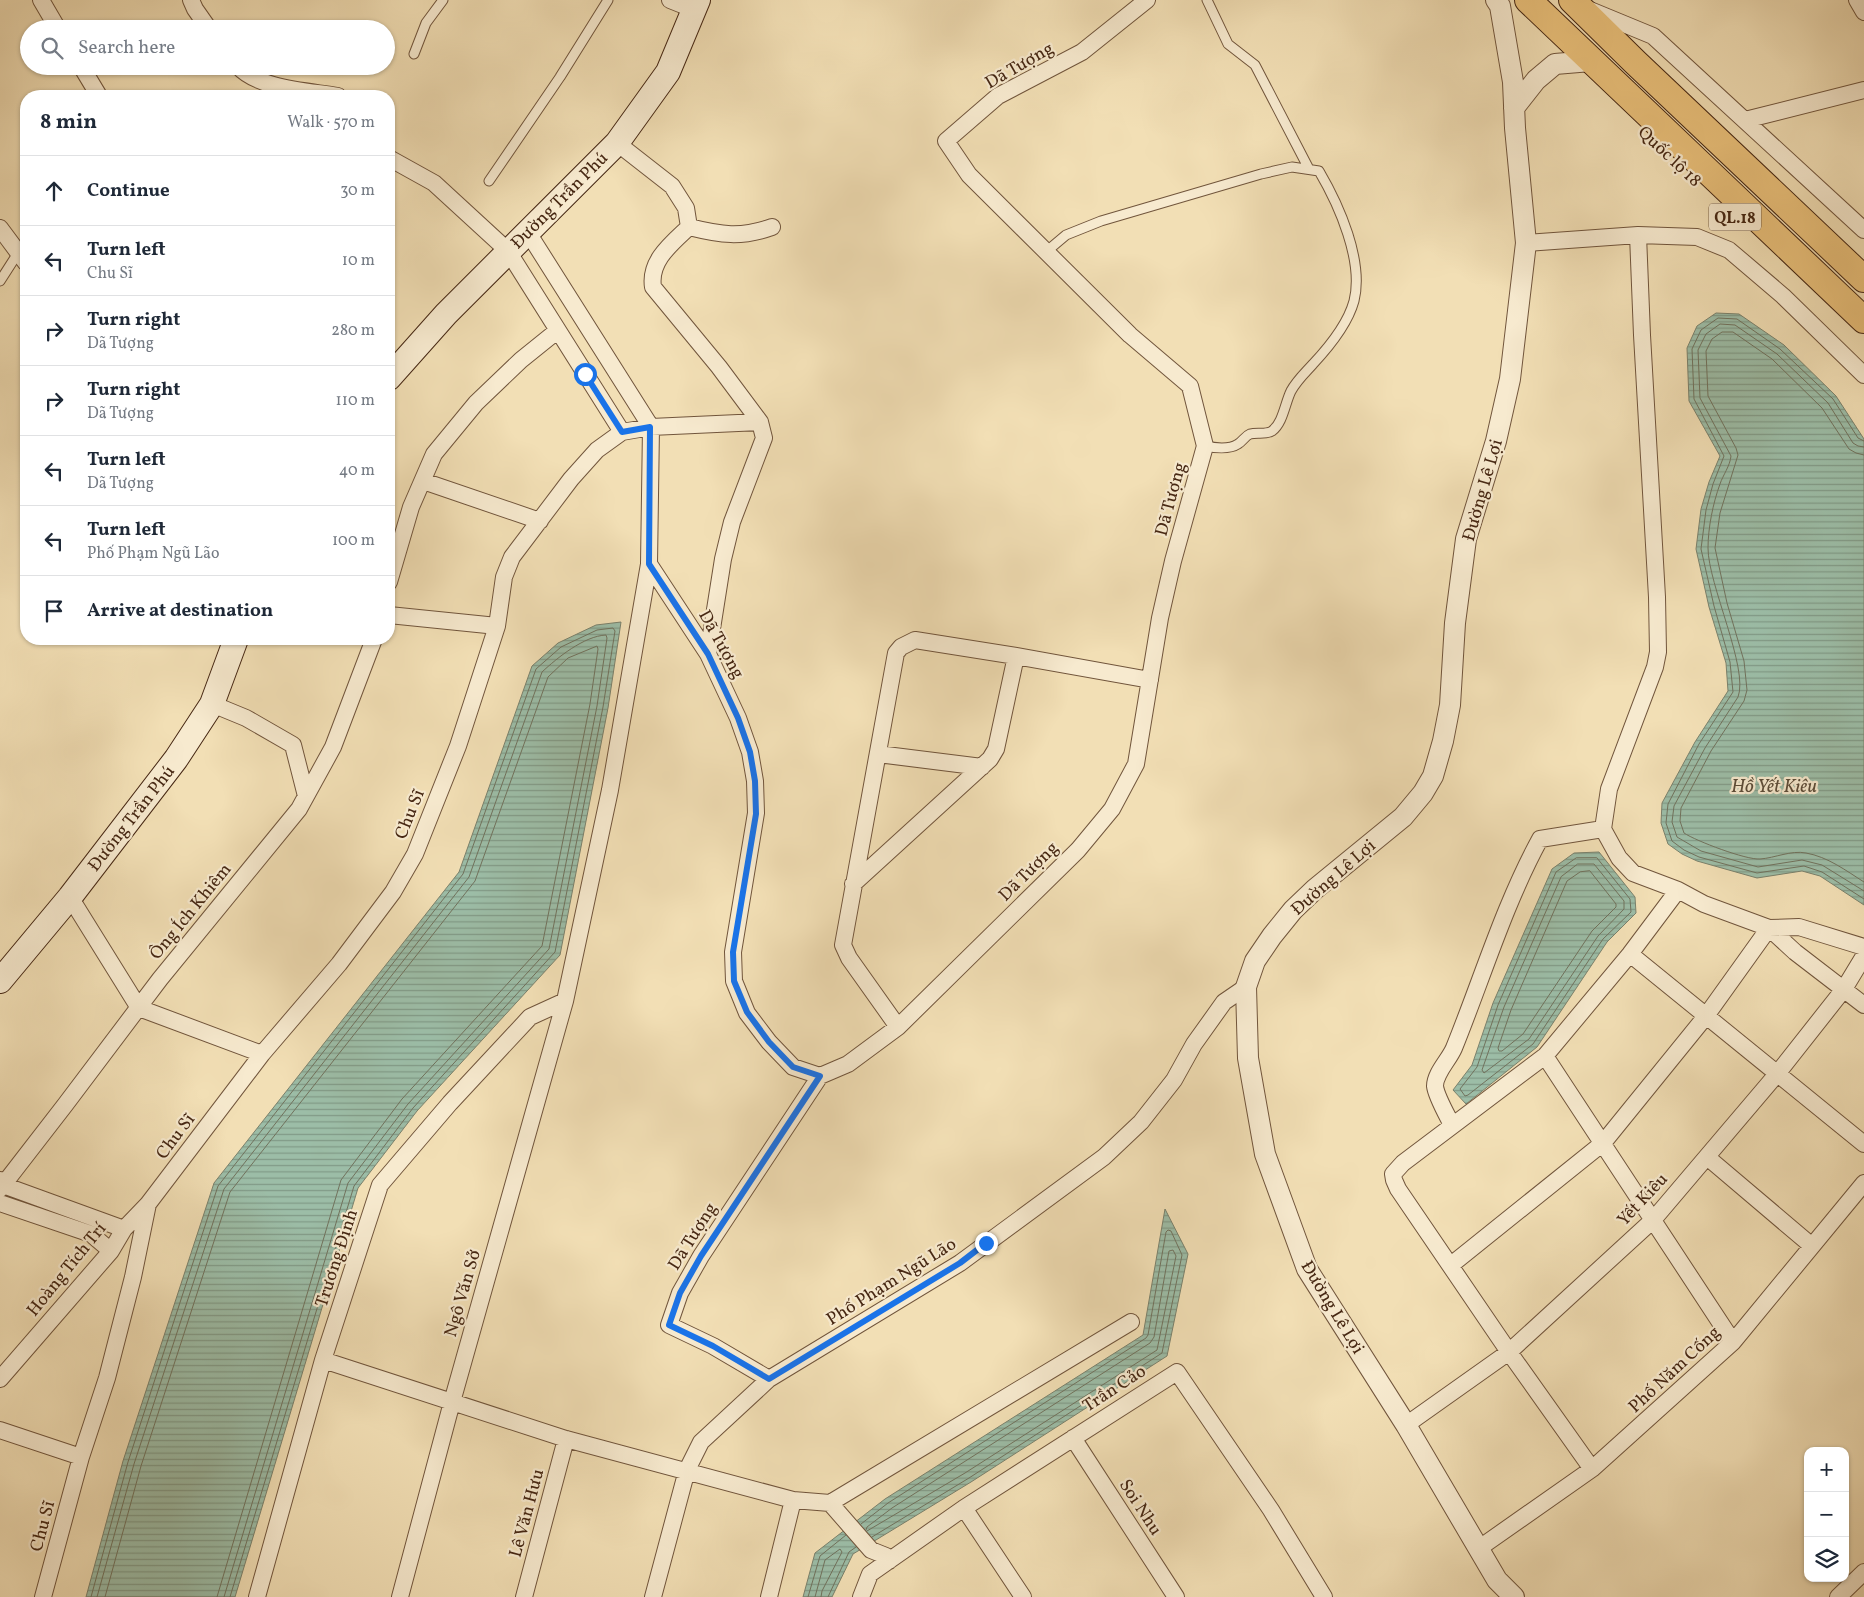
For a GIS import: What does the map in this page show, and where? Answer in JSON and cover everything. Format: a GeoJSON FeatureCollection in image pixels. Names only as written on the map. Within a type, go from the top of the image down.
{"type":"FeatureCollection","features":[{"type":"Feature","properties":{"kind":"main road","name":"Quốc lộ 18"},"geometry":{"type":"LineString","coordinates":[[1528,0],[1864,340]]}},
{"type":"Feature","properties":{"kind":"main road","name":"QL.18"},"geometry":{"type":"LineString","coordinates":[[1577,1],[1864,259]]}},
{"type":"Feature","properties":{"kind":"main road","name":"Đường Trần Phú"},"geometry":{"type":"LineString","coordinates":[[395,371],[446,314],[617,143],[668,72],[696,5]]}},
{"type":"Feature","properties":{"kind":"main road","name":"QL.18"},"geometry":{"type":"LineString","coordinates":[[1633,53],[1864,279]]}},
{"type":"Feature","properties":{"kind":"main road","name":"Quốc lộ 18"},"geometry":{"type":"LineString","coordinates":[[1602,77],[1864,320]]}},
{"type":"Feature","properties":{"kind":"main road","name":"Đường Trần Phú"},"geometry":{"type":"LineString","coordinates":[[0,981],[70,897],[176,758],[212,704],[234,645]]}},
{"type":"Feature","properties":{"kind":"street"},"geometry":{"type":"LineString","coordinates":[[41,0],[53,20]]}},
{"type":"Feature","properties":{"kind":"street"},"geometry":{"type":"LineString","coordinates":[[192,0],[195,9],[203,20]]}},
{"type":"Feature","properties":{"kind":"street"},"geometry":{"type":"LineString","coordinates":[[670,0],[696,5]]}},
{"type":"Feature","properties":{"kind":"street","name":"Dã Tượng"},"geometry":{"type":"LineString","coordinates":[[769,1379],[713,1346],[669,1325],[680,1293],[701,1256],[820,1076],[848,1064],[898,1027],[1078,850],[1112,809],[1136,764],[1160,618],[1171,570],[1205,446],[1190,386],[1130,335],[969,175],[946,141],[998,96],[1082,52],[1147,0]]}},
{"type":"Feature","properties":{"kind":"street","name":"Đường Lê Lợi"},"geometry":{"type":"LineString","coordinates":[[1496,0],[1500,6],[1513,82],[1526,243],[1510,379],[1496,441],[1466,539],[1456,623],[1450,705],[1443,741],[1433,776],[1403,817],[1315,889],[1293,910],[1255,961],[1246,987],[1248,1058],[1265,1154],[1307,1269],[1406,1424],[1497,1580],[1514,1597]]}},
{"type":"Feature","properties":{"kind":"street"},"geometry":{"type":"LineString","coordinates":[[1857,0],[1864,12]]}},
{"type":"Feature","properties":{"kind":"street"},"geometry":{"type":"LineString","coordinates":[[1577,1],[1654,36],[1864,230]]}},
{"type":"Feature","properties":{"kind":"street"},"geometry":{"type":"LineString","coordinates":[[1514,108],[1536,80],[1555,64],[1602,77]]}},
{"type":"Feature","properties":{"kind":"street"},"geometry":{"type":"LineString","coordinates":[[86,75],[95,90]]}},
{"type":"Feature","properties":{"kind":"street"},"geometry":{"type":"LineString","coordinates":[[247,75],[268,90]]}},
{"type":"Feature","properties":{"kind":"street"},"geometry":{"type":"LineString","coordinates":[[1745,120],[1864,90]]}},
{"type":"Feature","properties":{"kind":"street"},"geometry":{"type":"LineString","coordinates":[[617,143],[672,186],[686,208],[689,227]]}},
{"type":"Feature","properties":{"kind":"street"},"geometry":{"type":"LineString","coordinates":[[395,161],[434,183],[508,251],[622,432]]}},
{"type":"Feature","properties":{"kind":"street"},"geometry":{"type":"LineString","coordinates":[[689,227],[713,233],[734,235],[752,234],[772,228]]}},
{"type":"Feature","properties":{"kind":"street"},"geometry":{"type":"LineString","coordinates":[[689,227],[663,252],[652,276],[653,287],[719,366],[760,422],[764,438],[732,522],[723,559],[708,654]]}},
{"type":"Feature","properties":{"kind":"street"},"geometry":{"type":"LineString","coordinates":[[0,228],[20,255]]}},
{"type":"Feature","properties":{"kind":"street"},"geometry":{"type":"LineString","coordinates":[[527,231],[650,427],[649,564]]}},
{"type":"Feature","properties":{"kind":"street"},"geometry":{"type":"LineString","coordinates":[[1526,243],[1638,235],[1697,237],[1729,250],[1783,296],[1864,375]]}},
{"type":"Feature","properties":{"kind":"street"},"geometry":{"type":"LineString","coordinates":[[1638,235],[1657,596],[1658,652],[1647,690],[1609,789],[1603,829],[1619,858],[1633,873],[1678,890],[1704,904],[1769,928],[1800,927],[1864,947]]}},
{"type":"Feature","properties":{"kind":"street"},"geometry":{"type":"LineString","coordinates":[[395,562],[411,507],[434,454],[476,403],[522,360],[557,331]]}},
{"type":"Feature","properties":{"kind":"street","name":"Chu Sĩ"},"geometry":{"type":"LineString","coordinates":[[124,1229],[148,1204],[262,1054],[350,950],[393,892],[415,854],[458,746],[497,626],[504,577],[512,557],[582,466],[598,450],[622,432],[650,427],[760,422]]}},
{"type":"Feature","properties":{"kind":"street"},"geometry":{"type":"LineString","coordinates":[[423,481],[540,521]]}},
{"type":"Feature","properties":{"kind":"street","name":"Dã Tượng"},"geometry":{"type":"LineString","coordinates":[[649,564],[708,654],[738,718],[750,752],[755,781],[756,814],[733,952],[734,981],[747,1012],[769,1042],[793,1067],[820,1076]]}},
{"type":"Feature","properties":{"kind":"street","name":"Ngô Văn Sở"},"geometry":{"type":"LineString","coordinates":[[400,1597],[452,1402],[565,1001],[610,790],[649,564]]}},
{"type":"Feature","properties":{"kind":"street"},"geometry":{"type":"LineString","coordinates":[[395,616],[497,626]]}},
{"type":"Feature","properties":{"kind":"street"},"geometry":{"type":"LineString","coordinates":[[898,1027],[849,958],[843,945],[896,653],[901,647],[915,640],[1150,680]]}},
{"type":"Feature","properties":{"kind":"street","name":"Ông Ích Khiêm"},"geometry":{"type":"LineString","coordinates":[[1,1184],[66,1105],[139,1008],[299,809],[334,747],[372,645]]}},
{"type":"Feature","properties":{"kind":"street"},"geometry":{"type":"LineString","coordinates":[[853,884],[982,767],[996,749],[1016,656]]}},
{"type":"Feature","properties":{"kind":"street"},"geometry":{"type":"LineString","coordinates":[[212,704],[246,718],[294,745],[306,796]]}},
{"type":"Feature","properties":{"kind":"street"},"geometry":{"type":"LineString","coordinates":[[878,754],[982,767]]}},
{"type":"Feature","properties":{"kind":"street"},"geometry":{"type":"LineString","coordinates":[[1452,1124],[1436,1091],[1436,1079],[1454,1050],[1515,892],[1532,854],[1540,839],[1603,829]]}},
{"type":"Feature","properties":{"kind":"street"},"geometry":{"type":"LineString","coordinates":[[1592,1469],[1509,1352],[1398,1189],[1393,1174],[1403,1162],[1545,1056],[1630,954],[1678,890]]}},
{"type":"Feature","properties":{"kind":"street"},"geometry":{"type":"LineString","coordinates":[[70,897],[139,1008],[262,1054]]}},
{"type":"Feature","properties":{"kind":"street"},"geometry":{"type":"LineString","coordinates":[[1769,928],[1795,952],[1864,1005]]}},
{"type":"Feature","properties":{"kind":"street"},"geometry":{"type":"LineString","coordinates":[[1451,1265],[1602,1143],[1706,1016],[1769,928]]}},
{"type":"Feature","properties":{"kind":"street"},"geometry":{"type":"LineString","coordinates":[[1630,954],[1864,1144]]}},
{"type":"Feature","properties":{"kind":"street","name":"Yết Kiêu"},"geometry":{"type":"LineString","coordinates":[[1406,1424],[1509,1352],[1653,1220],[1777,1074],[1844,989],[1864,956]]}},
{"type":"Feature","properties":{"kind":"street","name":"Phố Phạm Ngũ Lão"},"geometry":{"type":"LineString","coordinates":[[653,1597],[687,1470],[700,1442],[769,1379],[960,1263],[1104,1157],[1141,1122],[1174,1080],[1194,1044],[1224,1002],[1246,987]]}},
{"type":"Feature","properties":{"kind":"street","name":"Trương Định"},"geometry":{"type":"LineString","coordinates":[[257,1597],[323,1360],[380,1185],[450,1103],[530,1017],[565,1001]]}},
{"type":"Feature","properties":{"kind":"street"},"geometry":{"type":"LineString","coordinates":[[1545,1056],[1733,1342]]}},
{"type":"Feature","properties":{"kind":"street"},"geometry":{"type":"LineString","coordinates":[[1707,1157],[1812,1246]]}},
{"type":"Feature","properties":{"kind":"street","name":"Phố Năm Cống"},"geometry":{"type":"LineString","coordinates":[[1478,1549],[1592,1469],[1733,1342],[1864,1183]]}},
{"type":"Feature","properties":{"kind":"street"},"geometry":{"type":"LineString","coordinates":[[1,1184],[124,1229]]}},
{"type":"Feature","properties":{"kind":"street"},"geometry":{"type":"LineString","coordinates":[[0,1203],[91,1234],[111,1251]]}},
{"type":"Feature","properties":{"kind":"street","name":"Chu Sĩ"},"geometry":{"type":"LineString","coordinates":[[43,1597],[81,1457],[107,1378],[133,1277],[148,1204]]}},
{"type":"Feature","properties":{"kind":"street","name":"Hoàng Tích Trí"},"geometry":{"type":"LineString","coordinates":[[0,1379],[111,1251],[124,1229]]}},
{"type":"Feature","properties":{"kind":"street"},"geometry":{"type":"LineString","coordinates":[[834,1508],[1132,1322]]}},
{"type":"Feature","properties":{"kind":"street"},"geometry":{"type":"LineString","coordinates":[[323,1360],[566,1439],[793,1500],[834,1508],[871,1550],[886,1556],[889,1561]]}},
{"type":"Feature","properties":{"kind":"street","name":"Trần Cảo"},"geometry":{"type":"LineString","coordinates":[[861,1597],[870,1574],[964,1508],[1177,1372],[1271,1510],[1324,1597]]}},
{"type":"Feature","properties":{"kind":"street"},"geometry":{"type":"LineString","coordinates":[[0,1430],[81,1457]]}},
{"type":"Feature","properties":{"kind":"street","name":"Soi Nhu"},"geometry":{"type":"LineString","coordinates":[[1073,1438],[1176,1597]]}},
{"type":"Feature","properties":{"kind":"street","name":"Lê Văn Hưu"},"geometry":{"type":"LineString","coordinates":[[524,1597],[566,1439]]}},
{"type":"Feature","properties":{"kind":"street"},"geometry":{"type":"LineString","coordinates":[[768,1597],[793,1500]]}},
{"type":"Feature","properties":{"kind":"street"},"geometry":{"type":"LineString","coordinates":[[964,1508],[1023,1597]]}},
{"type":"Feature","properties":{"kind":"street"},"geometry":{"type":"LineString","coordinates":[[1838,1597],[1864,1572]]}},
{"type":"Feature","properties":{"kind":"lane"},"geometry":{"type":"LineString","coordinates":[[414,54],[426,23],[442,0]]}},
{"type":"Feature","properties":{"kind":"lane"},"geometry":{"type":"LineString","coordinates":[[489,180],[560,77],[608,0]]}},
{"type":"Feature","properties":{"kind":"lane"},"geometry":{"type":"LineString","coordinates":[[1207,0],[1228,44],[1255,65],[1309,169]]}},
{"type":"Feature","properties":{"kind":"lane"},"geometry":{"type":"LineString","coordinates":[[1047,251],[1066,235],[1100,221],[1261,174],[1292,167],[1319,172],[1329,188],[1351,243],[1356,274],[1354,301],[1331,343],[1300,376],[1291,391],[1277,426],[1270,433],[1248,435],[1230,448],[1205,446]]}},
{"type":"Feature","properties":{"kind":"lane"},"geometry":{"type":"LineString","coordinates":[[0,281],[20,260]]}},
{"type":"Feature","properties":{"kind":"water","name":"Hồ Yết Kiêu"},"geometry":{"type":"Polygon","coordinates":[[[1716,313],[1739,314],[1784,345],[1836,396],[1864,439],[1864,905],[1820,876],[1802,871],[1757,878],[1697,861],[1682,854],[1668,844],[1661,823],[1662,803],[1695,742],[1728,691],[1726,663],[1709,607],[1696,549],[1701,509],[1709,482],[1720,456],[1689,401],[1687,348],[1697,326],[1716,313]]]}},
{"type":"Feature","properties":{"kind":"water"},"geometry":{"type":"Polygon","coordinates":[[[621,622],[608,708],[560,955],[417,1111],[358,1188],[235,1597],[86,1597],[123,1461],[214,1183],[459,872],[532,666],[558,643],[596,625],[621,622]]]}},
{"type":"Feature","properties":{"kind":"water"},"geometry":{"type":"Polygon","coordinates":[[[1599,852],[1635,897],[1636,913],[1607,942],[1537,1047],[1466,1104],[1453,1090],[1472,1065],[1493,1003],[1552,869],[1574,853],[1599,852]]]}},
{"type":"Feature","properties":{"kind":"water"},"geometry":{"type":"Polygon","coordinates":[[[1165,1209],[1188,1254],[1167,1356],[971,1482],[853,1554],[832,1597],[803,1597],[815,1553],[885,1499],[1143,1335],[1165,1209]]]}},
{"type":"Feature","properties":{"kind":"route"},"geometry":{"type":"LineString","coordinates":[[585,374],[622,432],[650,427],[649,564],[708,654],[738,718],[750,752],[755,781],[756,814],[733,952],[734,981],[747,1012],[769,1042],[793,1067],[820,1076],[701,1256],[680,1293],[669,1325],[713,1346],[769,1379],[960,1263],[986,1243]]}}]}
